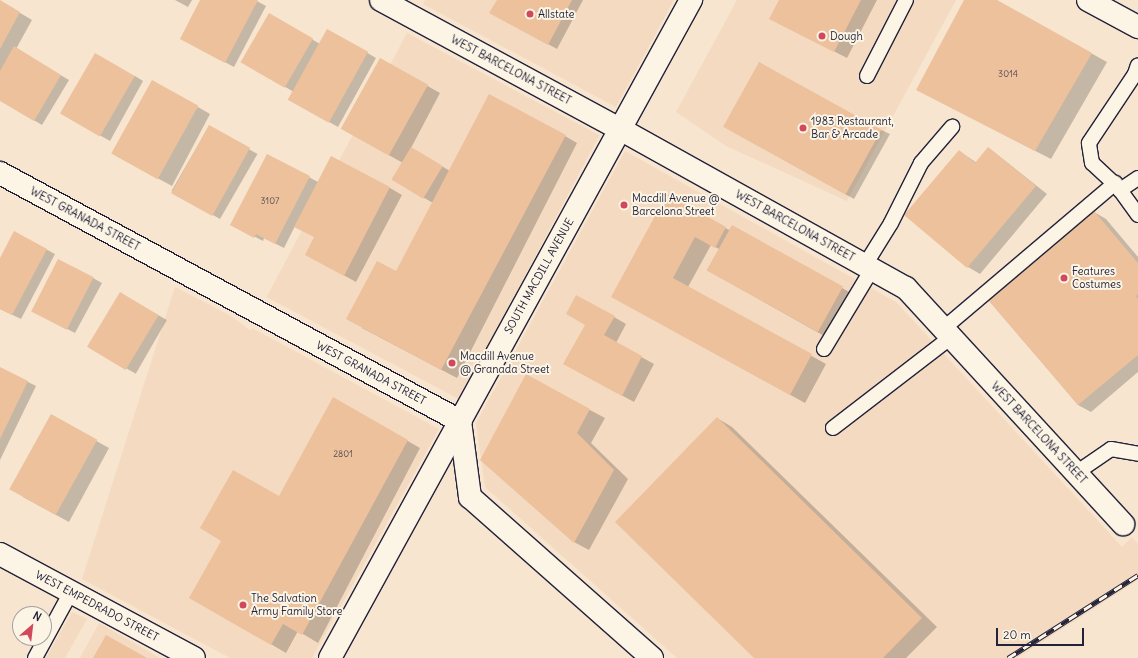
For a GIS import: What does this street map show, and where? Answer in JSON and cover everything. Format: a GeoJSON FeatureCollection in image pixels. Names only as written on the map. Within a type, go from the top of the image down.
{"type":"FeatureCollection","features":[{"type":"Feature","properties":{"kind":"street","name":"WEST BARCELONA STREET"},"geometry":{"type":"LineString","coordinates":[[381,0],[620,129],[906,288],[1123,524]]}},
{"type":"Feature","properties":{"kind":"street","name":"SOUTH MACDILL AVENUE"},"geometry":{"type":"LineString","coordinates":[[330,658],[691,0]]}},
{"type":"Feature","properties":{"kind":"street"},"geometry":{"type":"LineString","coordinates":[[1088,0],[1138,27]]}},
{"type":"Feature","properties":{"kind":"street","name":"WEST GRANADA STREET"},"geometry":{"type":"LineString","coordinates":[[0,173],[460,421]]}},
{"type":"Feature","properties":{"kind":"street"},"geometry":{"type":"LineString","coordinates":[[460,421],[470,496],[652,658]]}},
{"type":"Feature","properties":{"kind":"street","name":"WEST EMPEDRADO STREET"},"geometry":{"type":"LineString","coordinates":[[0,554],[194,658]]}},
{"type":"Feature","properties":{"kind":"lane"},"geometry":{"type":"LineString","coordinates":[[867,76],[906,0]]}},
{"type":"Feature","properties":{"kind":"lane"},"geometry":{"type":"LineString","coordinates":[[1137,72],[1089,144],[1092,163],[1118,186],[1138,215]]}},
{"type":"Feature","properties":{"kind":"lane"},"geometry":{"type":"LineString","coordinates":[[824,349],[921,163],[952,127]]}},
{"type":"Feature","properties":{"kind":"lane"},"geometry":{"type":"LineString","coordinates":[[833,428],[947,333],[1118,186],[1138,178]]}},
{"type":"Feature","properties":{"kind":"lane"},"geometry":{"type":"LineString","coordinates":[[1076,473],[1111,449],[1138,454]]}},
{"type":"Feature","properties":{"kind":"lane"},"geometry":{"type":"LineString","coordinates":[[35,658],[71,592]]}},
{"type":"Feature","properties":{"kind":"shaded area"},"geometry":{"type":"Polygon","coordinates":[[[425,0],[674,0],[616,107],[423,4],[425,0]]]}},
{"type":"Feature","properties":{"kind":"shaded area"},"geometry":{"type":"Polygon","coordinates":[[[737,0],[956,0],[847,201],[726,146],[676,112],[737,0]]]}},
{"type":"Feature","properties":{"kind":"shaded area"},"geometry":{"type":"Polygon","coordinates":[[[407,33],[599,135],[459,399],[267,297],[407,33]]]}},
{"type":"Feature","properties":{"kind":"shaded area"},"geometry":{"type":"Polygon","coordinates":[[[625,151],[896,302],[1122,547],[1132,537],[1138,544],[1138,580],[1017,658],[677,658],[485,487],[476,423],[625,151]]]}},
{"type":"Feature","properties":{"kind":"shaded area"},"geometry":{"type":"Polygon","coordinates":[[[175,287],[231,316],[251,331],[252,328],[439,429],[312,658],[230,658],[82,579],[175,287]]]}},
{"type":"Feature","properties":{"kind":"shaded area"},"geometry":{"type":"Polygon","coordinates":[[[72,612],[87,619],[65,658],[46,658],[72,612]]]}},
{"type":"Feature","properties":{"kind":"shaded area"},"geometry":{"type":"Polygon","coordinates":[[[99,623],[160,658],[80,658],[99,623]]]}},
{"type":"Feature","properties":{"kind":"building"},"geometry":{"type":"Polygon","coordinates":[[[0,0],[20,12],[0,49],[0,0]]]}},
{"type":"Feature","properties":{"kind":"building"},"geometry":{"type":"Polygon","coordinates":[[[200,0],[258,0],[225,63],[180,39],[200,0]]]}},
{"type":"Feature","properties":{"kind":"building"},"geometry":{"type":"Polygon","coordinates":[[[497,0],[572,0],[548,45],[489,13],[497,0]]]}},
{"type":"Feature","properties":{"kind":"building","name":"Dough"},"geometry":{"type":"Polygon","coordinates":[[[779,0],[861,0],[834,52],[769,19],[779,0]]]}},
{"type":"Feature","properties":{"kind":"building"},"geometry":{"type":"Polygon","coordinates":[[[964,0],[997,0],[1092,53],[1035,151],[916,90],[964,0]]]}},
{"type":"Feature","properties":{"kind":"building"},"geometry":{"type":"Polygon","coordinates":[[[269,13],[313,38],[285,88],[240,62],[269,13]]]}},
{"type":"Feature","properties":{"kind":"building"},"geometry":{"type":"Polygon","coordinates":[[[327,29],[368,52],[329,123],[288,100],[327,29]]]}},
{"type":"Feature","properties":{"kind":"building"},"geometry":{"type":"Polygon","coordinates":[[[14,46],[61,75],[34,121],[0,101],[0,71],[14,46]]]}},
{"type":"Feature","properties":{"kind":"building"},"geometry":{"type":"Polygon","coordinates":[[[95,53],[135,76],[100,137],[60,114],[95,53]]]}},
{"type":"Feature","properties":{"kind":"building"},"geometry":{"type":"Polygon","coordinates":[[[380,58],[428,85],[389,156],[341,129],[380,58]]]}},
{"type":"Feature","properties":{"kind":"building","name":"1983 Restaurant, Bar & Arcade"},"geometry":{"type":"Polygon","coordinates":[[[759,62],[881,130],[846,195],[723,127],[759,62]]]}},
{"type":"Feature","properties":{"kind":"building"},"geometry":{"type":"Polygon","coordinates":[[[152,80],[198,106],[158,179],[111,153],[152,80]]]}},
{"type":"Feature","properties":{"kind":"building"},"geometry":{"type":"Polygon","coordinates":[[[489,94],[566,135],[441,370],[346,319],[377,261],[396,271],[489,94]]]}},
{"type":"Feature","properties":{"kind":"building"},"geometry":{"type":"Polygon","coordinates":[[[209,125],[250,148],[212,216],[171,193],[209,125]]]}},
{"type":"Feature","properties":{"kind":"building"},"geometry":{"type":"Polygon","coordinates":[[[411,147],[443,166],[423,199],[391,180],[411,147]]]}},
{"type":"Feature","properties":{"kind":"building"},"geometry":{"type":"Polygon","coordinates":[[[988,147],[1036,186],[967,268],[904,215],[959,150],[975,163],[988,147]]]}},
{"type":"Feature","properties":{"kind":"building"},"geometry":{"type":"Polygon","coordinates":[[[267,154],[310,176],[275,244],[256,234],[254,238],[230,225],[267,154]]]}},
{"type":"Feature","properties":{"kind":"building"},"geometry":{"type":"Polygon","coordinates":[[[331,156],[390,187],[344,276],[305,255],[314,237],[294,227],[331,156]]]}},
{"type":"Feature","properties":{"kind":"building"},"geometry":{"type":"Polygon","coordinates":[[[667,194],[726,227],[715,248],[695,237],[673,278],[812,354],[790,395],[611,297],[667,194]]]}},
{"type":"Feature","properties":{"kind":"building"},"geometry":{"type":"Polygon","coordinates":[[[1094,211],[1138,263],[1138,294],[1136,296],[1138,299],[1138,355],[1078,405],[988,300],[1094,211]]]}},
{"type":"Feature","properties":{"kind":"building"},"geometry":{"type":"Polygon","coordinates":[[[732,225],[843,287],[818,332],[707,270],[732,225]]]}},
{"type":"Feature","properties":{"kind":"building"},"geometry":{"type":"Polygon","coordinates":[[[14,231],[47,249],[12,315],[0,309],[0,258],[14,231]]]}},
{"type":"Feature","properties":{"kind":"building"},"geometry":{"type":"Polygon","coordinates":[[[58,259],[94,277],[67,330],[31,312],[58,259]]]}},
{"type":"Feature","properties":{"kind":"building"},"geometry":{"type":"Polygon","coordinates":[[[120,292],[159,315],[126,370],[87,347],[120,292]]]}},
{"type":"Feature","properties":{"kind":"building"},"geometry":{"type":"Polygon","coordinates":[[[576,295],[615,316],[604,335],[642,356],[622,396],[563,364],[585,325],[566,314],[576,295]]]}},
{"type":"Feature","properties":{"kind":"building"},"geometry":{"type":"Polygon","coordinates":[[[0,367],[28,381],[0,439],[0,367]]]}},
{"type":"Feature","properties":{"kind":"building"},"geometry":{"type":"Polygon","coordinates":[[[526,374],[590,409],[577,433],[614,470],[574,543],[480,460],[526,374]]]}},
{"type":"Feature","properties":{"kind":"building"},"geometry":{"type":"Polygon","coordinates":[[[333,397],[408,440],[302,635],[283,624],[271,645],[189,598],[221,541],[200,528],[233,470],[279,496],[333,397]]]}},
{"type":"Feature","properties":{"kind":"building"},"geometry":{"type":"Polygon","coordinates":[[[51,414],[97,440],[56,515],[9,489],[51,414]]]}},
{"type":"Feature","properties":{"kind":"building"},"geometry":{"type":"Polygon","coordinates":[[[717,417],[922,618],[883,658],[754,658],[615,522],[717,417]]]}},
{"type":"Feature","properties":{"kind":"building"},"geometry":{"type":"Polygon","coordinates":[[[106,635],[147,658],[93,658],[106,635]]]}},
{"type":"Feature","properties":{"kind":"railway"},"geometry":{"type":"LineString","coordinates":[[1008,658],[1138,575]]}},
{"type":"Feature","properties":{"kind":"place","name":"Allstate"},"geometry":{"type":"Point","coordinates":[530,14]}},
{"type":"Feature","properties":{"kind":"place","name":"Dough"},"geometry":{"type":"Point","coordinates":[822,36]}},
{"type":"Feature","properties":{"kind":"place","name":"1983 Restaurant, Bar & Arcade"},"geometry":{"type":"Point","coordinates":[803,128]}},
{"type":"Feature","properties":{"kind":"place","name":"Macdill Avenue @ Barcelona Street"},"geometry":{"type":"Point","coordinates":[624,205]}},
{"type":"Feature","properties":{"kind":"place","name":"Features Costumes"},"geometry":{"type":"Point","coordinates":[1064,278]}},
{"type":"Feature","properties":{"kind":"place","name":"Macdill Avenue @ Granada Street"},"geometry":{"type":"Point","coordinates":[452,363]}},
{"type":"Feature","properties":{"kind":"place","name":"The Salvation Army Family Store"},"geometry":{"type":"Point","coordinates":[243,605]}}]}
